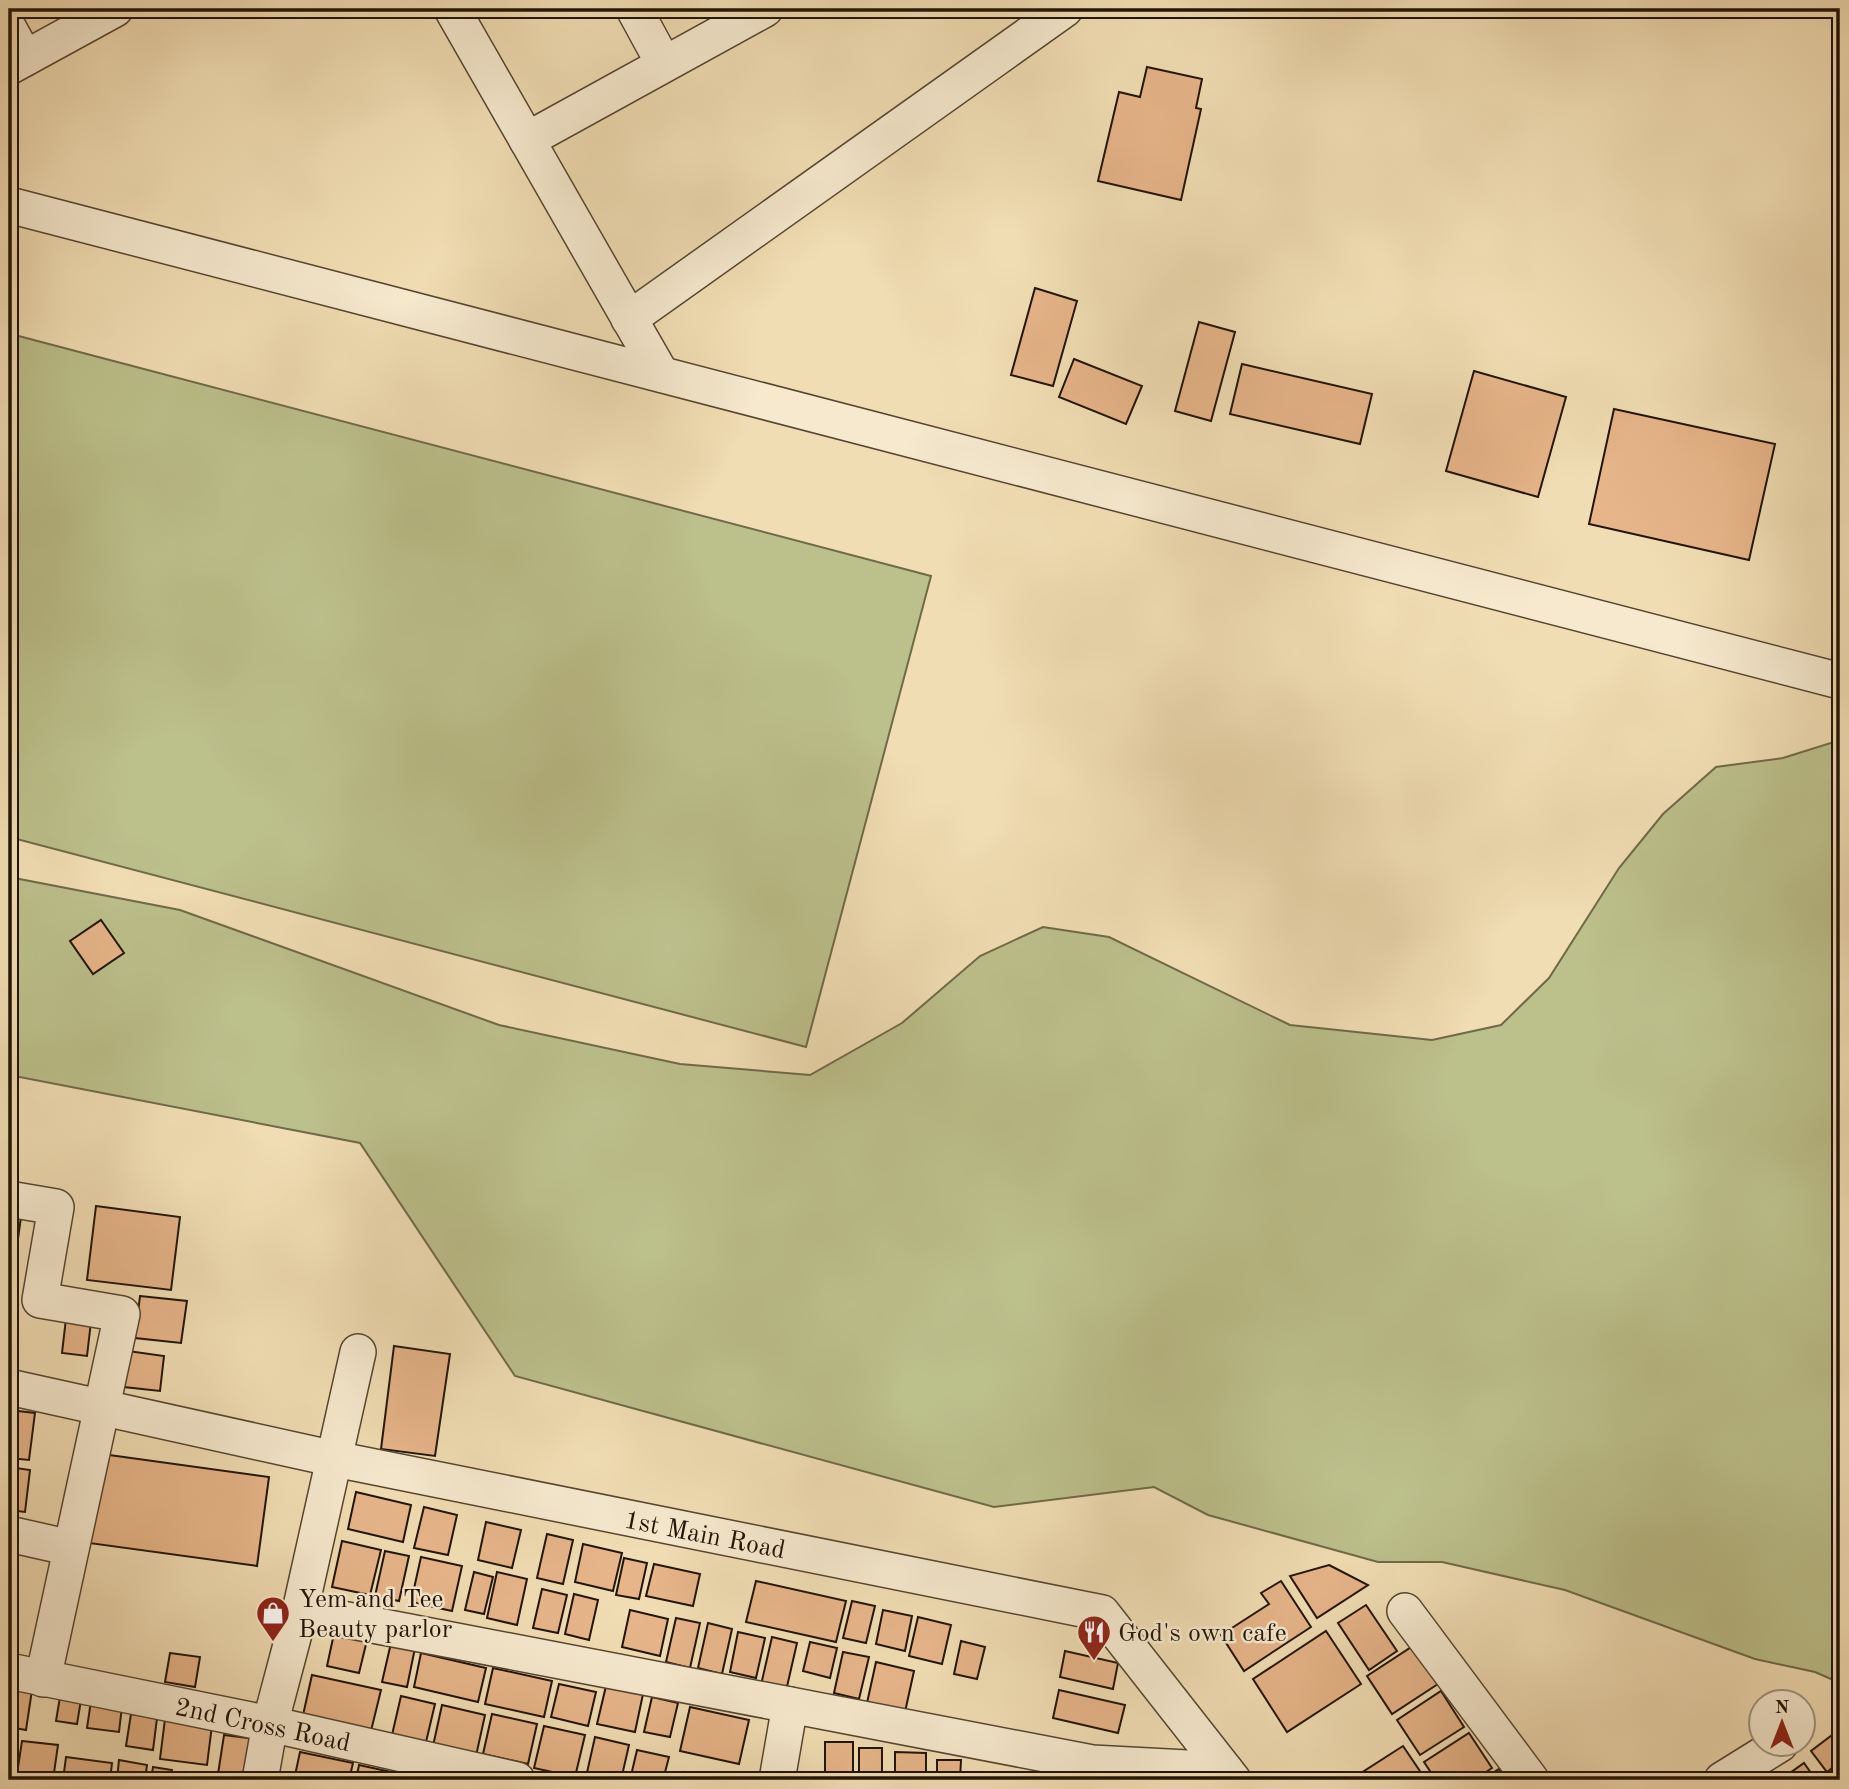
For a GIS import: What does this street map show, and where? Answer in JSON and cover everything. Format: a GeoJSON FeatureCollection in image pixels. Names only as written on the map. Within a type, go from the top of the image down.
{"type":"FeatureCollection","features":[{"type":"Feature","properties":{"kind":"street"},"geometry":{"type":"LineString","coordinates":[[14,51],[115,9]]}},
{"type":"Feature","properties":{"kind":"street"},"geometry":{"type":"LineString","coordinates":[[452,9],[661,374]]}},
{"type":"Feature","properties":{"kind":"street"},"geometry":{"type":"LineString","coordinates":[[634,9],[664,64]]}},
{"type":"Feature","properties":{"kind":"street"},"geometry":{"type":"LineString","coordinates":[[527,140],[765,9]]}},
{"type":"Feature","properties":{"kind":"street"},"geometry":{"type":"LineString","coordinates":[[629,319],[1066,9]]}},
{"type":"Feature","properties":{"kind":"street"},"geometry":{"type":"LineString","coordinates":[[9,205],[1840,681]]}},
{"type":"Feature","properties":{"kind":"street"},"geometry":{"type":"LineString","coordinates":[[9,1199],[56,1207],[40,1300],[122,1314],[43,1679]]}},
{"type":"Feature","properties":{"kind":"street"},"geometry":{"type":"LineString","coordinates":[[260,1780],[270,1724],[300,1611],[358,1352]]}},
{"type":"Feature","properties":{"kind":"street","name":"1st Main Road"},"geometry":{"type":"LineString","coordinates":[[9,1387],[335,1459],[1102,1613],[1229,1775]]}},
{"type":"Feature","properties":{"kind":"street"},"geometry":{"type":"LineString","coordinates":[[9,1534],[71,1548]]}},
{"type":"Feature","properties":{"kind":"street"},"geometry":{"type":"LineString","coordinates":[[300,1611],[1092,1763],[1229,1775]]}},
{"type":"Feature","properties":{"kind":"street"},"geometry":{"type":"LineString","coordinates":[[1405,1611],[1531,1780]]}},
{"type":"Feature","properties":{"kind":"street","name":"2nd Cross Road"},"geometry":{"type":"LineString","coordinates":[[9,1671],[270,1724],[517,1780]]}},
{"type":"Feature","properties":{"kind":"street"},"geometry":{"type":"LineString","coordinates":[[777,1780],[790,1705]]}},
{"type":"Feature","properties":{"kind":"street"},"geometry":{"type":"LineString","coordinates":[[1722,1780],[1757,1758]]}},
{"type":"Feature","properties":{"kind":"green space"},"geometry":{"type":"Polygon","coordinates":[[[11,334],[931,576],[806,1047],[9,837],[11,334]]]}},
{"type":"Feature","properties":{"kind":"green space"},"geometry":{"type":"Polygon","coordinates":[[[1840,740],[1840,1683],[1815,1672],[1755,1659],[1565,1590],[1442,1562],[1378,1562],[1208,1515],[1154,1487],[994,1507],[515,1376],[360,1143],[9,1075],[9,877],[180,910],[499,1025],[680,1064],[810,1075],[902,1023],[980,956],[1043,927],[1109,937],[1290,1025],[1432,1040],[1501,1025],[1549,978],[1619,868],[1663,814],[1716,767],[1783,758],[1840,740]]]}},
{"type":"Feature","properties":{"kind":"building"},"geometry":{"type":"Polygon","coordinates":[[[1147,67],[1202,79],[1196,108],[1201,109],[1181,200],[1098,181],[1119,92],[1140,97],[1147,67]]]}},
{"type":"Feature","properties":{"kind":"building"},"geometry":{"type":"Polygon","coordinates":[[[1035,288],[1077,301],[1053,386],[1011,375],[1035,288]]]}},
{"type":"Feature","properties":{"kind":"building"},"geometry":{"type":"Polygon","coordinates":[[[1199,322],[1235,332],[1211,421],[1175,411],[1199,322]]]}},
{"type":"Feature","properties":{"kind":"building"},"geometry":{"type":"Polygon","coordinates":[[[1074,359],[1142,386],[1126,424],[1059,397],[1074,359]]]}},
{"type":"Feature","properties":{"kind":"building"},"geometry":{"type":"Polygon","coordinates":[[[1242,364],[1372,394],[1360,444],[1230,414],[1242,364]]]}},
{"type":"Feature","properties":{"kind":"building"},"geometry":{"type":"Polygon","coordinates":[[[1474,371],[1566,397],[1538,497],[1446,471],[1474,371]]]}},
{"type":"Feature","properties":{"kind":"building"},"geometry":{"type":"Polygon","coordinates":[[[1614,409],[1775,444],[1749,560],[1589,524],[1614,409]]]}},
{"type":"Feature","properties":{"kind":"building"},"geometry":{"type":"Polygon","coordinates":[[[101,920],[124,953],[93,974],[70,941],[101,920]]]}},
{"type":"Feature","properties":{"kind":"building"},"geometry":{"type":"Polygon","coordinates":[[[96,1206],[180,1217],[171,1290],[87,1280],[96,1206]]]}},
{"type":"Feature","properties":{"kind":"building"},"geometry":{"type":"Polygon","coordinates":[[[9,1209],[22,1210],[12,1282],[9,1282],[9,1209]]]}},
{"type":"Feature","properties":{"kind":"building"},"geometry":{"type":"Polygon","coordinates":[[[140,1296],[187,1301],[181,1343],[135,1338],[140,1296]]]}},
{"type":"Feature","properties":{"kind":"building"},"geometry":{"type":"Polygon","coordinates":[[[67,1310],[92,1313],[87,1356],[62,1353],[67,1310]]]}},
{"type":"Feature","properties":{"kind":"building"},"geometry":{"type":"Polygon","coordinates":[[[394,1346],[450,1354],[435,1456],[381,1449],[394,1346]]]}},
{"type":"Feature","properties":{"kind":"building"},"geometry":{"type":"Polygon","coordinates":[[[128,1351],[164,1356],[160,1391],[124,1387],[128,1351]]]}},
{"type":"Feature","properties":{"kind":"building"},"geometry":{"type":"Polygon","coordinates":[[[9,1410],[35,1413],[29,1460],[9,1458],[9,1410]]]}},
{"type":"Feature","properties":{"kind":"building"},"geometry":{"type":"Polygon","coordinates":[[[102,1454],[269,1477],[257,1566],[89,1543],[102,1454]]]}},
{"type":"Feature","properties":{"kind":"building"},"geometry":{"type":"Polygon","coordinates":[[[9,1467],[30,1470],[25,1512],[9,1510],[9,1467]]]}},
{"type":"Feature","properties":{"kind":"building"},"geometry":{"type":"Polygon","coordinates":[[[356,1492],[411,1505],[403,1542],[348,1529],[356,1492]]]}},
{"type":"Feature","properties":{"kind":"building"},"geometry":{"type":"Polygon","coordinates":[[[424,1507],[457,1515],[448,1555],[414,1548],[424,1507]]]}},
{"type":"Feature","properties":{"kind":"building"},"geometry":{"type":"Polygon","coordinates":[[[486,1522],[521,1530],[512,1568],[478,1560],[486,1522]]]}},
{"type":"Feature","properties":{"kind":"building"},"geometry":{"type":"Polygon","coordinates":[[[547,1534],[573,1540],[563,1584],[537,1578],[547,1534]]]}},
{"type":"Feature","properties":{"kind":"building"},"geometry":{"type":"Polygon","coordinates":[[[342,1541],[381,1550],[370,1595],[332,1587],[342,1541]]]}},
{"type":"Feature","properties":{"kind":"building"},"geometry":{"type":"Polygon","coordinates":[[[583,1544],[622,1553],[613,1591],[575,1582],[583,1544]]]}},
{"type":"Feature","properties":{"kind":"building"},"geometry":{"type":"Polygon","coordinates":[[[9,1550],[17,1551],[12,1593],[9,1593],[9,1550]]]}},
{"type":"Feature","properties":{"kind":"building"},"geometry":{"type":"Polygon","coordinates":[[[385,1551],[409,1556],[399,1601],[375,1596],[385,1551]]]}},
{"type":"Feature","properties":{"kind":"building"},"geometry":{"type":"Polygon","coordinates":[[[421,1557],[462,1566],[452,1611],[411,1602],[421,1557]]]}},
{"type":"Feature","properties":{"kind":"building"},"geometry":{"type":"Polygon","coordinates":[[[624,1558],[647,1563],[639,1599],[616,1595],[624,1558]]]}},
{"type":"Feature","properties":{"kind":"building"},"geometry":{"type":"Polygon","coordinates":[[[654,1564],[700,1574],[693,1606],[646,1596],[654,1564]]]}},
{"type":"Feature","properties":{"kind":"building"},"geometry":{"type":"Polygon","coordinates":[[[1329,1565],[1368,1585],[1317,1618],[1290,1576],[1329,1565]]]}},
{"type":"Feature","properties":{"kind":"building"},"geometry":{"type":"Polygon","coordinates":[[[474,1572],[493,1577],[484,1614],[465,1610],[474,1572]]]}},
{"type":"Feature","properties":{"kind":"building"},"geometry":{"type":"Polygon","coordinates":[[[497,1572],[527,1579],[517,1625],[487,1618],[497,1572]]]}},
{"type":"Feature","properties":{"kind":"building"},"geometry":{"type":"Polygon","coordinates":[[[756,1581],[846,1601],[836,1642],[746,1622],[756,1581]]]}},
{"type":"Feature","properties":{"kind":"building"},"geometry":{"type":"Polygon","coordinates":[[[1281,1581],[1311,1627],[1244,1671],[1221,1635],[1269,1604],[1261,1593],[1281,1581]]]}},
{"type":"Feature","properties":{"kind":"building"},"geometry":{"type":"Polygon","coordinates":[[[542,1589],[567,1595],[558,1633],[533,1628],[542,1589]]]}},
{"type":"Feature","properties":{"kind":"building"},"geometry":{"type":"Polygon","coordinates":[[[574,1594],[598,1600],[589,1640],[565,1634],[574,1594]]]}},
{"type":"Feature","properties":{"kind":"building"},"geometry":{"type":"Polygon","coordinates":[[[9,1600],[13,1601],[9,1629],[9,1600]]]}},
{"type":"Feature","properties":{"kind":"building"},"geometry":{"type":"Polygon","coordinates":[[[852,1601],[875,1606],[866,1643],[843,1638],[852,1601]]]}},
{"type":"Feature","properties":{"kind":"building"},"geometry":{"type":"Polygon","coordinates":[[[1366,1605],[1397,1651],[1369,1670],[1338,1623],[1366,1605]]]}},
{"type":"Feature","properties":{"kind":"building"},"geometry":{"type":"Polygon","coordinates":[[[630,1610],[668,1619],[660,1656],[622,1647],[630,1610]]]}},
{"type":"Feature","properties":{"kind":"building"},"geometry":{"type":"Polygon","coordinates":[[[883,1610],[912,1616],[905,1651],[876,1644],[883,1610]]]}},
{"type":"Feature","properties":{"kind":"building"},"geometry":{"type":"Polygon","coordinates":[[[918,1617],[951,1625],[942,1664],[909,1656],[918,1617]]]}},
{"type":"Feature","properties":{"kind":"building"},"geometry":{"type":"Polygon","coordinates":[[[676,1618],[700,1623],[690,1668],[666,1662],[676,1618]]]}},
{"type":"Feature","properties":{"kind":"building"},"geometry":{"type":"Polygon","coordinates":[[[708,1623],[732,1629],[722,1674],[698,1668],[708,1623]]]}},
{"type":"Feature","properties":{"kind":"building"},"geometry":{"type":"Polygon","coordinates":[[[335,1629],[368,1636],[359,1673],[327,1666],[335,1629]]]}},
{"type":"Feature","properties":{"kind":"building"},"geometry":{"type":"Polygon","coordinates":[[[1326,1631],[1361,1684],[1287,1732],[1253,1679],[1326,1631]]]}},
{"type":"Feature","properties":{"kind":"building"},"geometry":{"type":"Polygon","coordinates":[[[738,1632],[765,1638],[756,1678],[730,1672],[738,1632]]]}},
{"type":"Feature","properties":{"kind":"building"},"geometry":{"type":"Polygon","coordinates":[[[772,1637],[797,1643],[786,1691],[761,1685],[772,1637]]]}},
{"type":"Feature","properties":{"kind":"building"},"geometry":{"type":"Polygon","coordinates":[[[961,1641],[985,1647],[977,1679],[954,1674],[961,1641]]]}},
{"type":"Feature","properties":{"kind":"building"},"geometry":{"type":"Polygon","coordinates":[[[810,1642],[837,1648],[830,1678],[803,1671],[810,1642]]]}},
{"type":"Feature","properties":{"kind":"building"},"geometry":{"type":"Polygon","coordinates":[[[391,1643],[415,1648],[407,1687],[382,1682],[391,1643]]]}},
{"type":"Feature","properties":{"kind":"building"},"geometry":{"type":"Polygon","coordinates":[[[1416,1644],[1441,1682],[1392,1714],[1367,1676],[1416,1644]]]}},
{"type":"Feature","properties":{"kind":"building"},"geometry":{"type":"Polygon","coordinates":[[[1065,1651],[1118,1663],[1113,1689],[1060,1677],[1065,1651]]]}},
{"type":"Feature","properties":{"kind":"building"},"geometry":{"type":"Polygon","coordinates":[[[843,1652],[869,1657],[859,1699],[834,1693],[843,1652]]]}},
{"type":"Feature","properties":{"kind":"building"},"geometry":{"type":"Polygon","coordinates":[[[170,1653],[200,1657],[195,1687],[165,1682],[170,1653]]]}},
{"type":"Feature","properties":{"kind":"building"},"geometry":{"type":"Polygon","coordinates":[[[421,1653],[486,1668],[478,1702],[414,1687],[421,1653]]]}},
{"type":"Feature","properties":{"kind":"building"},"geometry":{"type":"Polygon","coordinates":[[[876,1662],[914,1671],[905,1712],[867,1703],[876,1662]]]}},
{"type":"Feature","properties":{"kind":"building"},"geometry":{"type":"Polygon","coordinates":[[[493,1668],[552,1681],[544,1717],[485,1704],[493,1668]]]}},
{"type":"Feature","properties":{"kind":"building"},"geometry":{"type":"Polygon","coordinates":[[[312,1675],[381,1690],[369,1739],[301,1724],[312,1675]]]}},
{"type":"Feature","properties":{"kind":"building"},"geometry":{"type":"Polygon","coordinates":[[[559,1684],[596,1692],[588,1726],[551,1717],[559,1684]]]}},
{"type":"Feature","properties":{"kind":"building"},"geometry":{"type":"Polygon","coordinates":[[[606,1686],[643,1694],[635,1732],[597,1724],[606,1686]]]}},
{"type":"Feature","properties":{"kind":"building"},"geometry":{"type":"Polygon","coordinates":[[[9,1687],[32,1690],[26,1730],[9,1727],[9,1687]]]}},
{"type":"Feature","properties":{"kind":"building"},"geometry":{"type":"Polygon","coordinates":[[[1059,1690],[1125,1705],[1118,1733],[1053,1718],[1059,1690]]]}},
{"type":"Feature","properties":{"kind":"building"},"geometry":{"type":"Polygon","coordinates":[[[1441,1691],[1464,1727],[1420,1755],[1397,1720],[1441,1691]]]}},
{"type":"Feature","properties":{"kind":"building"},"geometry":{"type":"Polygon","coordinates":[[[401,1696],[435,1704],[426,1742],[392,1735],[401,1696]]]}},
{"type":"Feature","properties":{"kind":"building"},"geometry":{"type":"Polygon","coordinates":[[[60,1697],[81,1700],[77,1724],[56,1721],[60,1697]]]}},
{"type":"Feature","properties":{"kind":"building"},"geometry":{"type":"Polygon","coordinates":[[[652,1697],[678,1703],[670,1737],[644,1732],[652,1697]]]}},
{"type":"Feature","properties":{"kind":"building"},"geometry":{"type":"Polygon","coordinates":[[[91,1701],[122,1706],[119,1732],[87,1728],[91,1701]]]}},
{"type":"Feature","properties":{"kind":"building"},"geometry":{"type":"Polygon","coordinates":[[[442,1705],[485,1715],[476,1756],[433,1746],[442,1705]]]}},
{"type":"Feature","properties":{"kind":"building"},"geometry":{"type":"Polygon","coordinates":[[[690,1707],[749,1720],[739,1764],[680,1751],[690,1707]]]}},
{"type":"Feature","properties":{"kind":"building"},"geometry":{"type":"Polygon","coordinates":[[[131,1714],[157,1718],[153,1750],[126,1746],[131,1714]]]}},
{"type":"Feature","properties":{"kind":"building"},"geometry":{"type":"Polygon","coordinates":[[[492,1714],[537,1724],[528,1764],[483,1754],[492,1714]]]}},
{"type":"Feature","properties":{"kind":"building"},"geometry":{"type":"Polygon","coordinates":[[[165,1719],[212,1725],[207,1765],[160,1759],[165,1719]]]}},
{"type":"Feature","properties":{"kind":"building"},"geometry":{"type":"Polygon","coordinates":[[[544,1726],[585,1735],[575,1777],[534,1768],[544,1726]]]}},
{"type":"Feature","properties":{"kind":"building"},"geometry":{"type":"Polygon","coordinates":[[[1840,1729],[1840,1762],[1827,1772],[1816,1758],[1818,1746],[1840,1729]]]}},
{"type":"Feature","properties":{"kind":"building"},"geometry":{"type":"Polygon","coordinates":[[[1469,1733],[1492,1768],[1474,1780],[1436,1780],[1424,1762],[1469,1733]]]}},
{"type":"Feature","properties":{"kind":"building"},"geometry":{"type":"Polygon","coordinates":[[[224,1735],[257,1739],[252,1778],[218,1774],[224,1735]]]}},
{"type":"Feature","properties":{"kind":"building"},"geometry":{"type":"Polygon","coordinates":[[[595,1737],[629,1745],[621,1780],[586,1777],[595,1737]]]}},
{"type":"Feature","properties":{"kind":"building"},"geometry":{"type":"Polygon","coordinates":[[[22,1741],[58,1745],[53,1780],[16,1780],[22,1741]]]}},
{"type":"Feature","properties":{"kind":"building"},"geometry":{"type":"Polygon","coordinates":[[[825,1742],[853,1742],[853,1778],[825,1777],[825,1742]]]}},
{"type":"Feature","properties":{"kind":"building"},"geometry":{"type":"Polygon","coordinates":[[[1403,1746],[1426,1780],[1350,1780],[1403,1746]]]}},
{"type":"Feature","properties":{"kind":"building"},"geometry":{"type":"Polygon","coordinates":[[[859,1748],[882,1748],[882,1780],[859,1780],[859,1748]]]}},
{"type":"Feature","properties":{"kind":"building"},"geometry":{"type":"Polygon","coordinates":[[[637,1750],[669,1757],[663,1780],[630,1780],[637,1750]]]}},
{"type":"Feature","properties":{"kind":"building"},"geometry":{"type":"Polygon","coordinates":[[[300,1752],[353,1763],[349,1780],[294,1780],[300,1752]]]}},
{"type":"Feature","properties":{"kind":"building"},"geometry":{"type":"Polygon","coordinates":[[[895,1752],[926,1753],[926,1780],[895,1780],[895,1752]]]}},
{"type":"Feature","properties":{"kind":"building"},"geometry":{"type":"Polygon","coordinates":[[[66,1757],[112,1763],[110,1780],[63,1780],[66,1757]]]}},
{"type":"Feature","properties":{"kind":"building"},"geometry":{"type":"Polygon","coordinates":[[[119,1760],[147,1765],[145,1780],[117,1780],[119,1760]]]}},
{"type":"Feature","properties":{"kind":"building"},"geometry":{"type":"Polygon","coordinates":[[[937,1760],[961,1760],[960,1780],[937,1780],[937,1760]]]}},
{"type":"Feature","properties":{"kind":"building"},"geometry":{"type":"Polygon","coordinates":[[[1804,1763],[1816,1780],[1780,1780],[1804,1763]]]}},
{"type":"Feature","properties":{"kind":"building"},"geometry":{"type":"Polygon","coordinates":[[[359,1765],[405,1775],[404,1780],[356,1780],[359,1765]]]}},
{"type":"Feature","properties":{"kind":"building"},"geometry":{"type":"Polygon","coordinates":[[[153,1767],[172,1770],[170,1780],[151,1780],[153,1767]]]}},
{"type":"Feature","properties":{"kind":"building"},"geometry":{"type":"Polygon","coordinates":[[[1499,1769],[1506,1780],[1482,1780],[1499,1769]]]}},
{"type":"Feature","properties":{"kind":"building"},"geometry":{"type":"Polygon","coordinates":[[[684,1772],[719,1780],[682,1780],[684,1772]]]}},
{"type":"Feature","properties":{"kind":"building"},"geometry":{"type":"Polygon","coordinates":[[[983,1776],[1020,1777],[1020,1780],[983,1780],[983,1776]]]}},
{"type":"Feature","properties":{"kind":"place","name":"Yem and Tee Beauty parlor"},"geometry":{"type":"Point","coordinates":[273,1643]}},
{"type":"Feature","properties":{"kind":"place","name":"God's own cafe"},"geometry":{"type":"Point","coordinates":[1094,1662]}}]}
